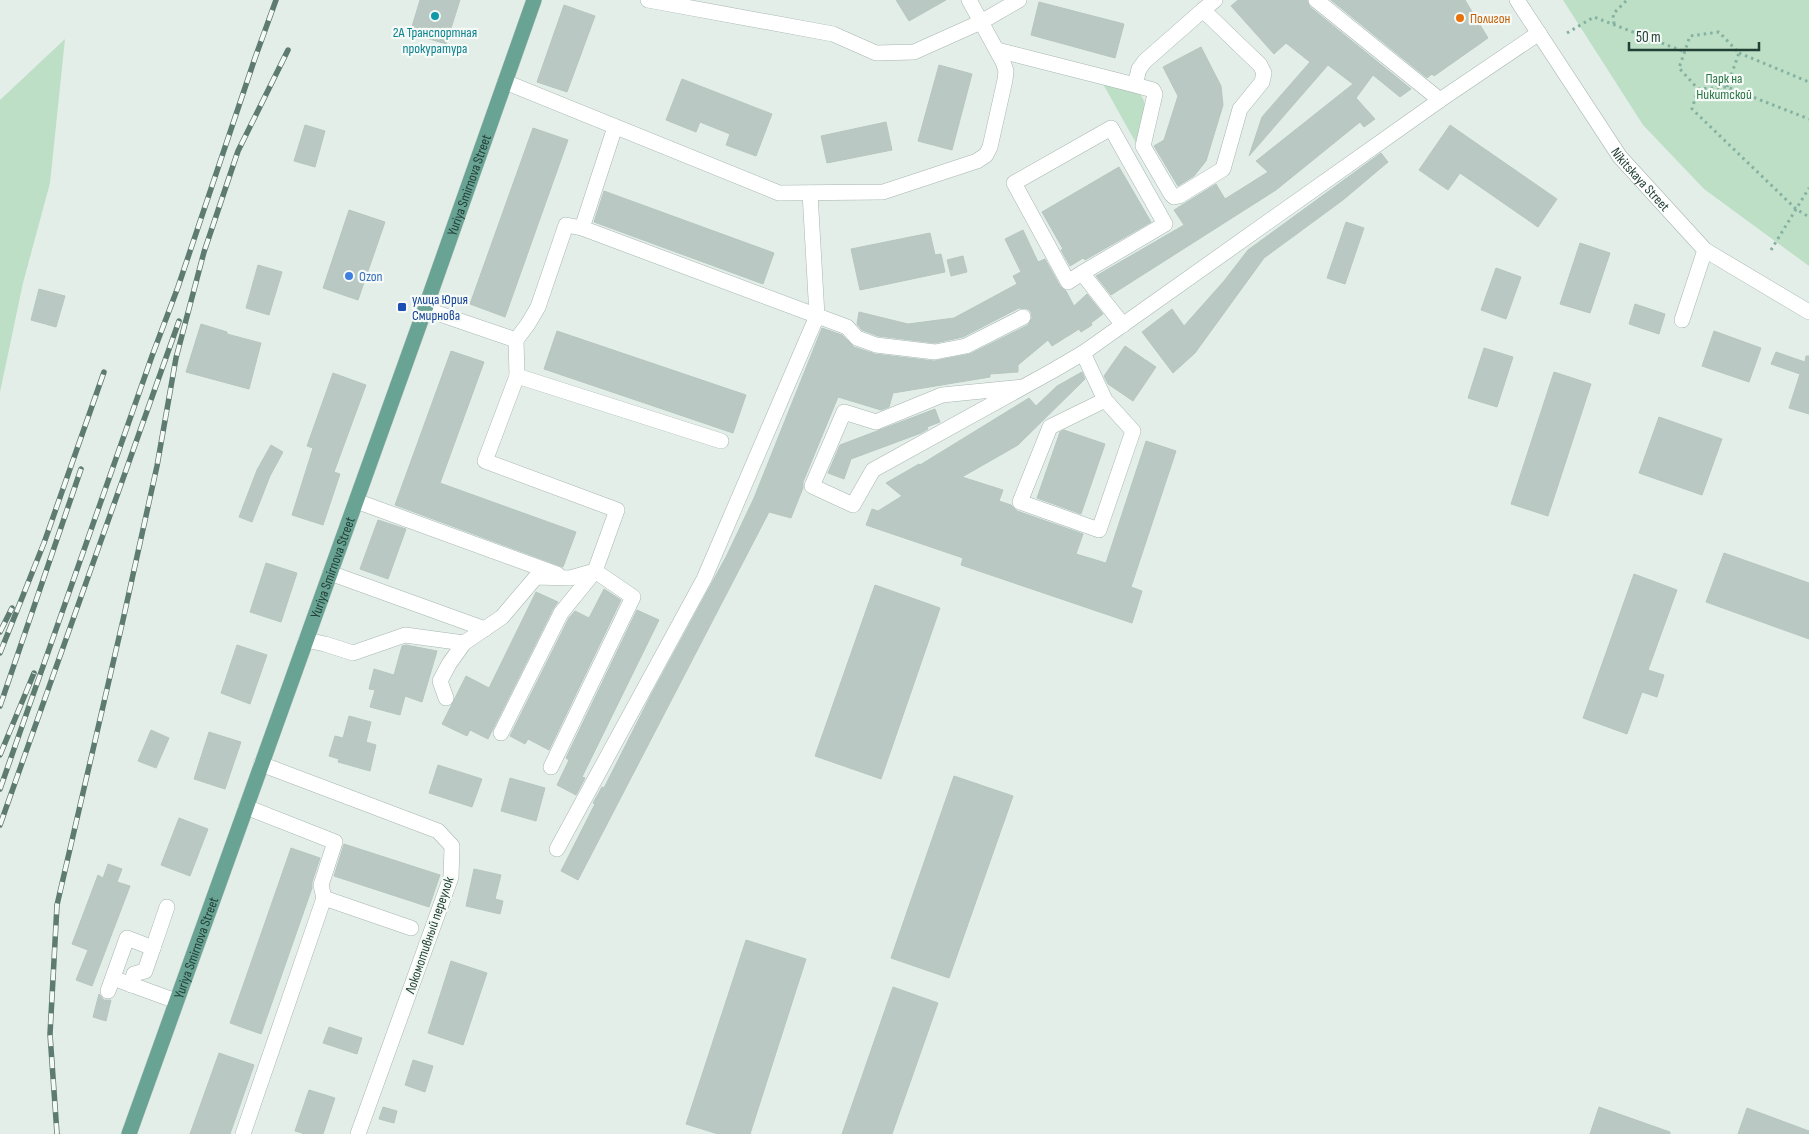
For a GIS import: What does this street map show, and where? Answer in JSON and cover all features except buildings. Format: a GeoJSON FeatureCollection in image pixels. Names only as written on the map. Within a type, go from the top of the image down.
{"type":"FeatureCollection","features":[{"type":"Feature","properties":{"kind":"main road","name":"Yuriya Smirnova Street"},"geometry":{"type":"LineString","coordinates":[[129,1134],[534,0]]}},
{"type":"Feature","properties":{"kind":"street"},"geometry":{"type":"LineString","coordinates":[[648,0],[834,34],[876,53],[914,52],[981,22],[1019,0]]}},
{"type":"Feature","properties":{"kind":"street"},"geometry":{"type":"LineString","coordinates":[[505,82],[779,193],[883,192],[977,161],[986,155],[990,147],[1006,80],[1006,70],[969,0]]}},
{"type":"Feature","properties":{"kind":"street"},"geometry":{"type":"LineString","coordinates":[[1135,85],[1139,69],[1145,61],[1215,0]]}},
{"type":"Feature","properties":{"kind":"street"},"geometry":{"type":"LineString","coordinates":[[1316,0],[1440,100]]}},
{"type":"Feature","properties":{"kind":"street","name":"Nikitskaya Street"},"geometry":{"type":"LineString","coordinates":[[1517,0],[1620,157],[1705,250],[1809,312]]}},
{"type":"Feature","properties":{"kind":"street"},"geometry":{"type":"LineString","coordinates":[[996,50],[1153,90],[1155,92],[1143,146],[1174,197],[1179,196],[1223,169],[1240,109],[1262,82],[1264,73],[1260,65],[1203,10]]}},
{"type":"Feature","properties":{"kind":"street"},"geometry":{"type":"LineString","coordinates":[[1023,387],[942,395],[876,422],[844,412],[812,486],[853,504],[873,470],[1023,387],[1083,353],[1440,100],[1539,33]]}},
{"type":"Feature","properties":{"kind":"street"},"geometry":{"type":"LineString","coordinates":[[582,228],[615,126]]}},
{"type":"Feature","properties":{"kind":"street"},"geometry":{"type":"LineString","coordinates":[[1111,128],[1165,224],[1082,273],[1068,282],[1014,183],[1111,128]]}},
{"type":"Feature","properties":{"kind":"street"},"geometry":{"type":"LineString","coordinates":[[557,849],[704,579],[817,316],[810,193]]}},
{"type":"Feature","properties":{"kind":"street"},"geometry":{"type":"LineString","coordinates":[[501,733],[561,613],[595,571],[617,510],[485,460],[517,376],[516,340],[538,307],[566,224],[582,228],[847,327],[857,338],[876,345],[935,352],[966,346],[1023,318]]}},
{"type":"Feature","properties":{"kind":"street"},"geometry":{"type":"LineString","coordinates":[[1682,320],[1705,250]]}},
{"type":"Feature","properties":{"kind":"street"},"geometry":{"type":"LineString","coordinates":[[1082,273],[1123,325]]}},
{"type":"Feature","properties":{"kind":"street"},"geometry":{"type":"LineString","coordinates":[[425,309],[516,340]]}},
{"type":"Feature","properties":{"kind":"street"},"geometry":{"type":"LineString","coordinates":[[1083,353],[1106,400],[1133,431],[1100,530],[1020,502],[1050,427],[1106,400]]}},
{"type":"Feature","properties":{"kind":"street"},"geometry":{"type":"LineString","coordinates":[[517,376],[721,441]]}},
{"type":"Feature","properties":{"kind":"street"},"geometry":{"type":"LineString","coordinates":[[356,501],[570,578]]}},
{"type":"Feature","properties":{"kind":"street"},"geometry":{"type":"LineString","coordinates":[[446,698],[440,680],[464,642],[502,618],[536,577],[570,578],[595,571]]}},
{"type":"Feature","properties":{"kind":"street"},"geometry":{"type":"LineString","coordinates":[[551,767],[633,597],[595,571]]}},
{"type":"Feature","properties":{"kind":"street"},"geometry":{"type":"LineString","coordinates":[[330,573],[485,629]]}},
{"type":"Feature","properties":{"kind":"street"},"geometry":{"type":"LineString","coordinates":[[306,640],[353,653],[405,635],[464,642]]}},
{"type":"Feature","properties":{"kind":"street","name":"Локомотивный переулок"},"geometry":{"type":"LineString","coordinates":[[261,764],[438,832],[452,846],[451,877],[358,1134]]}},
{"type":"Feature","properties":{"kind":"street"},"geometry":{"type":"LineString","coordinates":[[243,1134],[324,898],[321,885],[335,842],[246,807]]}},
{"type":"Feature","properties":{"kind":"street"},"geometry":{"type":"LineString","coordinates":[[324,898],[411,928]]}},
{"type":"Feature","properties":{"kind":"street"},"geometry":{"type":"LineString","coordinates":[[130,985],[134,974],[145,971],[167,907]]}},
{"type":"Feature","properties":{"kind":"street"},"geometry":{"type":"LineString","coordinates":[[153,948],[127,938],[111,985],[130,985],[176,1002]]}},
{"type":"Feature","properties":{"kind":"path"},"geometry":{"type":"LineString","coordinates":[[1614,24],[1613,14],[1627,0]]}},
{"type":"Feature","properties":{"kind":"path"},"geometry":{"type":"LineString","coordinates":[[1567,33],[1594,17],[1685,52]]}},
{"type":"Feature","properties":{"kind":"path"},"geometry":{"type":"LineString","coordinates":[[1698,89],[1679,68],[1690,36],[1718,32],[1740,53],[1809,82]]}},
{"type":"Feature","properties":{"kind":"path"},"geometry":{"type":"LineString","coordinates":[[1727,87],[1740,53]]}},
{"type":"Feature","properties":{"kind":"path"},"geometry":{"type":"LineString","coordinates":[[1698,89],[1727,87],[1809,119]]}},
{"type":"Feature","properties":{"kind":"path"},"geometry":{"type":"LineString","coordinates":[[1698,89],[1692,109],[1796,209],[1809,218]]}},
{"type":"Feature","properties":{"kind":"path"},"geometry":{"type":"LineString","coordinates":[[1771,250],[1809,188]]}},
{"type":"Feature","properties":{"kind":"green space","name":"Парк на Никитской"},"geometry":{"type":"Polygon","coordinates":[[[1563,0],[1809,0],[1809,266],[1704,189],[1643,125],[1563,0]]]}},
{"type":"Feature","properties":{"kind":"green space"},"geometry":{"type":"Polygon","coordinates":[[[65,39],[50,183],[23,283],[0,392],[0,100],[65,39]]]}},
{"type":"Feature","properties":{"kind":"green space"},"geometry":{"type":"Polygon","coordinates":[[[1103,84],[1138,93],[1142,97],[1145,110],[1136,143],[1103,84]]]}},
{"type":"Feature","properties":{"kind":"railway"},"geometry":{"type":"LineString","coordinates":[[0,789],[178,287],[276,0]]}},
{"type":"Feature","properties":{"kind":"railway"},"geometry":{"type":"LineString","coordinates":[[57,1134],[50,1034],[57,905],[157,466],[176,358],[204,252],[238,151],[288,50]]}},
{"type":"Feature","properties":{"kind":"railway"},"geometry":{"type":"LineString","coordinates":[[0,825],[179,321]]}},
{"type":"Feature","properties":{"kind":"railway"},"geometry":{"type":"LineString","coordinates":[[0,653],[44,543],[104,372]]}},
{"type":"Feature","properties":{"kind":"railway"},"geometry":{"type":"LineString","coordinates":[[0,706],[81,469]]}},
{"type":"Feature","properties":{"kind":"railway"},"geometry":{"type":"LineString","coordinates":[[0,632],[12,608]]}},
{"type":"Feature","properties":{"kind":"railway"},"geometry":{"type":"LineString","coordinates":[[0,755],[34,673]]}},
{"type":"Feature","properties":{"kind":"place","name":"2А Транспортная прокуратура"},"geometry":{"type":"Point","coordinates":[435,16]}},
{"type":"Feature","properties":{"kind":"place","name":"Полигон"},"geometry":{"type":"Point","coordinates":[1460,18]}},
{"type":"Feature","properties":{"kind":"place","name":"Ozon"},"geometry":{"type":"Point","coordinates":[349,276]}},
{"type":"Feature","properties":{"kind":"place","name":"улица Юрия Смирнова"},"geometry":{"type":"Point","coordinates":[402,307]}}]}
